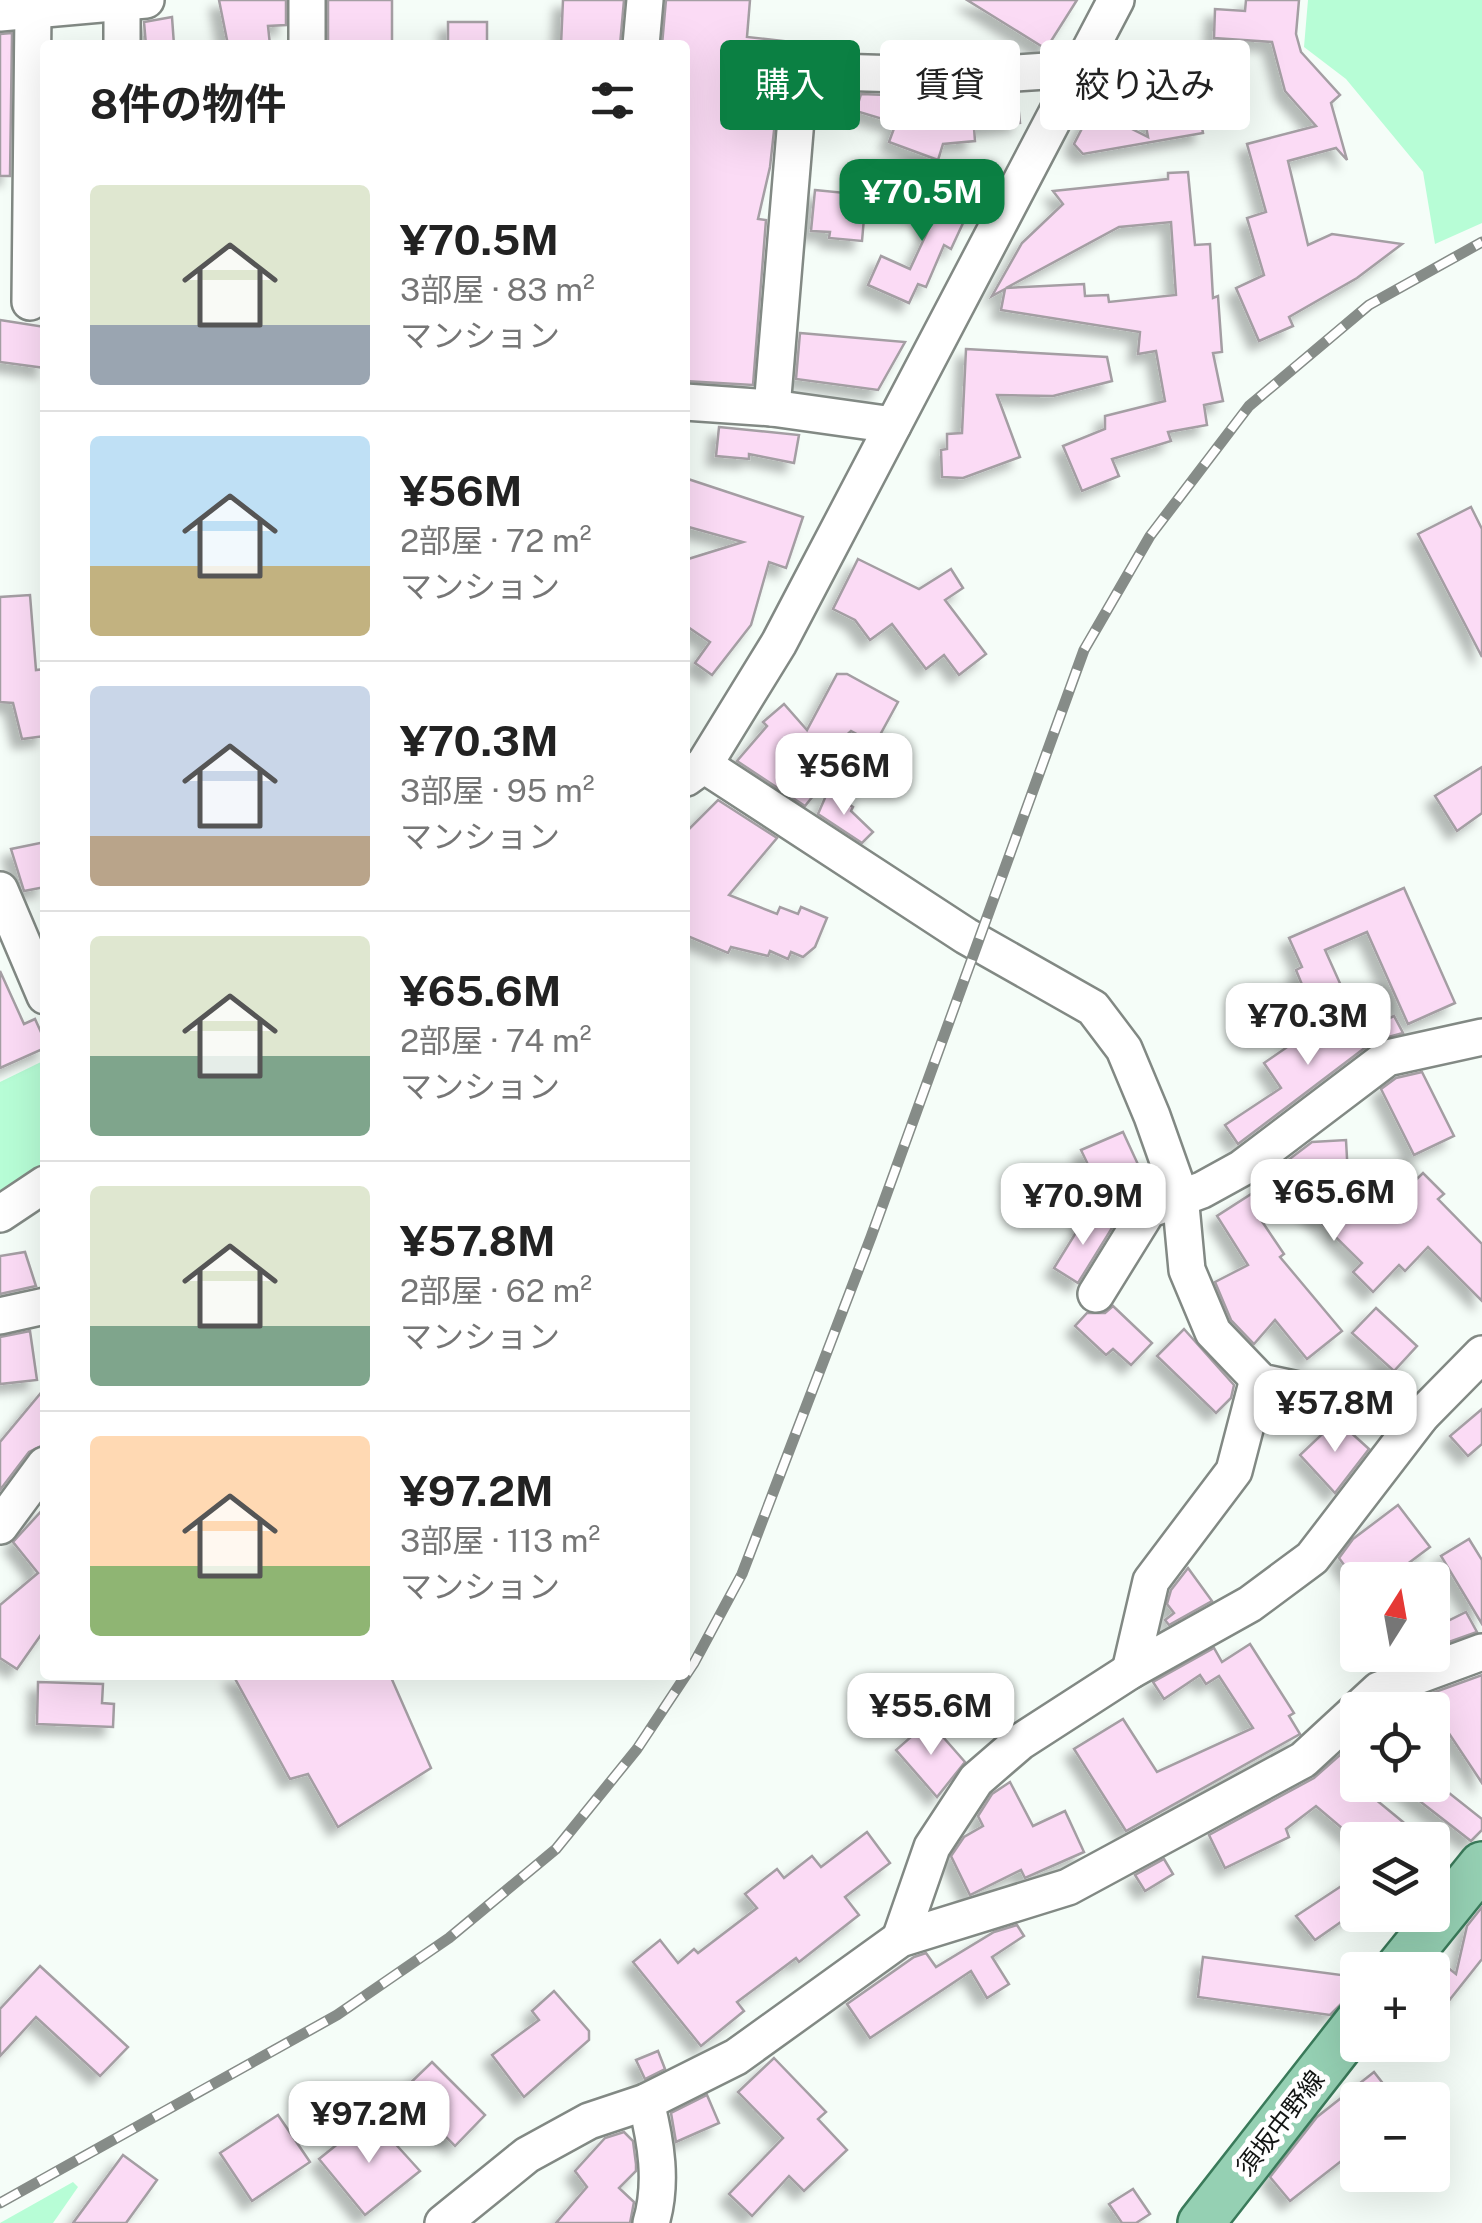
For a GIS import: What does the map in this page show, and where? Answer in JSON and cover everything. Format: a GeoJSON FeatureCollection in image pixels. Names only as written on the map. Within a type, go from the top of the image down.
{"type":"FeatureCollection","features":[{"type":"Feature","properties":{"kind":"main road"},"geometry":{"type":"LineString","coordinates":[[1411,1952],[1482,1864]]}},
{"type":"Feature","properties":{"kind":"main road","name":"須坂中野線"},"geometry":{"type":"LineString","coordinates":[[1201,2223],[1340,2045]]}},
{"type":"Feature","properties":{"kind":"street"},"geometry":{"type":"LineString","coordinates":[[307,0],[308,40]]}},
{"type":"Feature","properties":{"kind":"street"},"geometry":{"type":"LineString","coordinates":[[641,40],[645,0]]}},
{"type":"Feature","properties":{"kind":"street"},"geometry":{"type":"LineString","coordinates":[[1093,40],[1116,0]]}},
{"type":"Feature","properties":{"kind":"street"},"geometry":{"type":"LineString","coordinates":[[25,300],[17,11],[130,1],[123,40]]}},
{"type":"Feature","properties":{"kind":"street"},"geometry":{"type":"LineString","coordinates":[[772,408],[800,71],[969,76],[1040,71]]}},
{"type":"Feature","properties":{"kind":"street"},"geometry":{"type":"LineString","coordinates":[[1045,130],[779,642],[695,772],[1093,1008],[1124,1050],[1180,1195],[1186,1270],[1213,1332],[1258,1379],[1314,1397],[1422,1416]]}},
{"type":"Feature","properties":{"kind":"street"},"geometry":{"type":"LineString","coordinates":[[690,402],[772,408],[893,425]]}},
{"type":"Feature","properties":{"kind":"street"},"geometry":{"type":"LineString","coordinates":[[0,890],[40,984]]}},
{"type":"Feature","properties":{"kind":"street"},"geometry":{"type":"LineString","coordinates":[[1096,1294],[1148,1210],[1202,1190],[1242,1168],[1387,1058],[1482,1037]]}},
{"type":"Feature","properties":{"kind":"street"},"geometry":{"type":"LineString","coordinates":[[0,1214],[40,1187]]}},
{"type":"Feature","properties":{"kind":"street"},"geometry":{"type":"LineString","coordinates":[[0,1316],[40,1307]]}},
{"type":"Feature","properties":{"kind":"street"},"geometry":{"type":"LineString","coordinates":[[900,1939],[932,1847],[976,1780],[1020,1742],[1130,1671],[1250,1604],[1312,1558],[1422,1416],[1482,1354]]}},
{"type":"Feature","properties":{"kind":"street"},"geometry":{"type":"LineString","coordinates":[[1130,1671],[1151,1581],[1234,1471],[1258,1379]]}},
{"type":"Feature","properties":{"kind":"street"},"geometry":{"type":"LineString","coordinates":[[0,1526],[40,1472]]}},
{"type":"Feature","properties":{"kind":"street"},"geometry":{"type":"LineString","coordinates":[[444,2223],[528,2156],[589,2121],[646,2102],[736,2057],[900,1939],[1068,1886],[1303,1760],[1379,1690],[1482,1652]]}},
{"type":"Feature","properties":{"kind":"street"},"geometry":{"type":"LineString","coordinates":[[646,2102],[656,2141],[658,2202],[651,2223]]}},
{"type":"Feature","properties":{"kind":"green space"},"geometry":{"type":"Polygon","coordinates":[[[1308,0],[1482,0],[1482,223],[1435,244],[1423,172],[1346,79],[1304,47],[1308,0]]]}},
{"type":"Feature","properties":{"kind":"green space"},"geometry":{"type":"Polygon","coordinates":[[[40,1062],[40,1187],[0,1214],[0,1082],[40,1062]]]}},
{"type":"Feature","properties":{"kind":"green space"},"geometry":{"type":"Polygon","coordinates":[[[73,2182],[78,2187],[53,2223],[0,2223],[73,2182]]]}},
{"type":"Feature","properties":{"kind":"building"},"geometry":{"type":"Polygon","coordinates":[[[219,0],[286,0],[286,25],[268,26],[269,40],[227,40],[219,0]]]}},
{"type":"Feature","properties":{"kind":"building"},"geometry":{"type":"Polygon","coordinates":[[[328,0],[392,0],[392,40],[328,40],[328,0]]]}},
{"type":"Feature","properties":{"kind":"building"},"geometry":{"type":"Polygon","coordinates":[[[563,0],[624,0],[620,40],[561,40],[563,0]]]}},
{"type":"Feature","properties":{"kind":"building"},"geometry":{"type":"Polygon","coordinates":[[[666,0],[750,0],[747,37],[775,40],[720,40],[720,130],[774,130],[758,219],[766,220],[753,385],[690,381],[690,40],[662,40],[666,0]]]}},
{"type":"Feature","properties":{"kind":"building"},"geometry":{"type":"Polygon","coordinates":[[[967,0],[1077,0],[1052,40],[1040,40],[1040,45],[967,0]]]}},
{"type":"Feature","properties":{"kind":"building"},"geometry":{"type":"Polygon","coordinates":[[[1246,0],[1299,0],[1296,34],[1301,52],[1340,95],[1331,103],[1347,160],[1336,148],[1288,161],[1308,245],[1332,234],[1402,244],[1357,278],[1289,317],[1293,326],[1259,341],[1236,288],[1264,275],[1247,218],[1266,212],[1247,144],[1316,126],[1285,91],[1272,42],[1214,38],[1215,9],[1245,11],[1246,0]]]}},
{"type":"Feature","properties":{"kind":"building"},"geometry":{"type":"Polygon","coordinates":[[[172,17],[174,40],[146,40],[144,22],[172,17]]]}},
{"type":"Feature","properties":{"kind":"building"},"geometry":{"type":"Polygon","coordinates":[[[448,22],[487,22],[487,40],[448,40],[448,22]]]}},
{"type":"Feature","properties":{"kind":"building"},"geometry":{"type":"Polygon","coordinates":[[[12,33],[10,176],[0,176],[0,34],[12,33]]]}},
{"type":"Feature","properties":{"kind":"building"},"geometry":{"type":"Polygon","coordinates":[[[861,94],[880,95],[880,118],[860,112],[861,94]]]}},
{"type":"Feature","properties":{"kind":"building"},"geometry":{"type":"Polygon","coordinates":[[[893,130],[974,130],[975,141],[943,144],[938,160],[889,142],[893,130]]]}},
{"type":"Feature","properties":{"kind":"building"},"geometry":{"type":"Polygon","coordinates":[[[1081,130],[1134,130],[1148,137],[1147,130],[1203,133],[1083,154],[1074,144],[1081,130]]]}},
{"type":"Feature","properties":{"kind":"building"},"geometry":{"type":"Polygon","coordinates":[[[1188,172],[1195,245],[1210,244],[1222,352],[1213,353],[1223,401],[1204,405],[1207,425],[1168,432],[1171,441],[1112,459],[1119,476],[1082,491],[1063,446],[1105,429],[1105,416],[1165,401],[1156,351],[1138,354],[1140,332],[1001,310],[1005,289],[992,296],[1022,243],[1063,204],[1053,191],[1168,179],[1168,173],[1188,172]],[[1171,222],[1119,227],[1006,288],[1084,284],[1085,296],[1108,295],[1109,302],[1176,295],[1171,222]]]}},
{"type":"Feature","properties":{"kind":"building"},"geometry":{"type":"Polygon","coordinates":[[[916,182],[970,208],[951,249],[944,245],[926,287],[918,284],[909,303],[868,285],[881,256],[910,269],[930,226],[924,223],[928,216],[905,205],[916,182]]]}},
{"type":"Feature","properties":{"kind":"building"},"geometry":{"type":"Polygon","coordinates":[[[815,190],[866,195],[862,241],[829,238],[830,232],[811,231],[815,190]]]}},
{"type":"Feature","properties":{"kind":"building"},"geometry":{"type":"Polygon","coordinates":[[[0,320],[40,326],[40,367],[0,362],[0,320]]]}},
{"type":"Feature","properties":{"kind":"building"},"geometry":{"type":"Polygon","coordinates":[[[800,333],[905,342],[878,390],[796,379],[800,333]]]}},
{"type":"Feature","properties":{"kind":"building"},"geometry":{"type":"Polygon","coordinates":[[[966,349],[1107,357],[1112,381],[1053,396],[997,395],[1020,457],[963,478],[942,477],[941,450],[947,449],[947,434],[962,433],[966,349]]]}},
{"type":"Feature","properties":{"kind":"building"},"geometry":{"type":"Polygon","coordinates":[[[719,427],[799,435],[794,463],[749,454],[749,459],[716,456],[719,427]]]}},
{"type":"Feature","properties":{"kind":"building"},"geometry":{"type":"Polygon","coordinates":[[[690,480],[803,517],[786,568],[769,562],[751,625],[712,675],[695,663],[710,642],[690,628],[690,558],[743,542],[690,527],[690,480]]]}},
{"type":"Feature","properties":{"kind":"building"},"geometry":{"type":"Polygon","coordinates":[[[1471,507],[1482,529],[1482,657],[1418,534],[1471,507]]]}},
{"type":"Feature","properties":{"kind":"building"},"geometry":{"type":"Polygon","coordinates":[[[858,559],[919,589],[951,569],[963,588],[945,600],[986,654],[959,675],[944,655],[926,669],[892,624],[870,640],[855,620],[833,609],[858,559]]]}},
{"type":"Feature","properties":{"kind":"building"},"geometry":{"type":"Polygon","coordinates":[[[30,595],[36,670],[40,670],[40,737],[22,739],[13,703],[0,702],[0,597],[30,595]]]}},
{"type":"Feature","properties":{"kind":"building"},"geometry":{"type":"Polygon","coordinates":[[[837,674],[847,674],[898,702],[875,744],[851,731],[803,774],[821,786],[805,806],[737,761],[767,726],[763,722],[784,704],[807,730],[837,674]]]}},
{"type":"Feature","properties":{"kind":"building"},"geometry":{"type":"Polygon","coordinates":[[[1482,767],[1482,813],[1457,831],[1435,796],[1482,767]]]}},
{"type":"Feature","properties":{"kind":"building"},"geometry":{"type":"Polygon","coordinates":[[[828,791],[853,807],[851,811],[873,832],[862,843],[818,814],[828,791]]]}},
{"type":"Feature","properties":{"kind":"building"},"geometry":{"type":"Polygon","coordinates":[[[718,800],[777,838],[729,895],[777,914],[780,907],[798,914],[801,907],[827,918],[815,947],[803,957],[791,952],[788,959],[770,951],[768,956],[731,947],[728,953],[690,937],[690,828],[718,800]]]}},
{"type":"Feature","properties":{"kind":"building"},"geometry":{"type":"Polygon","coordinates":[[[40,843],[40,888],[24,891],[11,849],[40,843]]]}},
{"type":"Feature","properties":{"kind":"building"},"geometry":{"type":"Polygon","coordinates":[[[1404,888],[1455,1003],[1408,1024],[1367,932],[1325,950],[1343,990],[1310,1004],[1296,970],[1302,967],[1289,938],[1404,888]]]}},
{"type":"Feature","properties":{"kind":"building"},"geometry":{"type":"Polygon","coordinates":[[[0,971],[24,1024],[35,1019],[40,1030],[40,1050],[0,1068],[0,971]]]}},
{"type":"Feature","properties":{"kind":"building"},"geometry":{"type":"Polygon","coordinates":[[[1335,1014],[1346,1038],[1394,1016],[1403,1033],[1374,1041],[1238,1144],[1225,1125],[1281,1088],[1264,1063],[1335,1014]]]}},
{"type":"Feature","properties":{"kind":"building"},"geometry":{"type":"Polygon","coordinates":[[[1422,1072],[1454,1136],[1414,1155],[1381,1089],[1396,1078],[1422,1072]]]}},
{"type":"Feature","properties":{"kind":"building"},"geometry":{"type":"Polygon","coordinates":[[[1123,1132],[1148,1186],[1094,1210],[1079,1178],[1092,1173],[1081,1150],[1123,1132]]]}},
{"type":"Feature","properties":{"kind":"building"},"geometry":{"type":"Polygon","coordinates":[[[1346,1140],[1349,1195],[1375,1219],[1423,1173],[1444,1194],[1438,1199],[1482,1244],[1482,1301],[1428,1247],[1405,1271],[1399,1265],[1373,1292],[1353,1272],[1362,1263],[1291,1193],[1261,1220],[1284,1254],[1280,1257],[1342,1331],[1307,1359],[1275,1320],[1254,1344],[1231,1320],[1215,1282],[1248,1265],[1217,1216],[1265,1185],[1262,1180],[1312,1142],[1346,1140]]]}},
{"type":"Feature","properties":{"kind":"building"},"geometry":{"type":"Polygon","coordinates":[[[1088,1213],[1112,1228],[1078,1283],[1054,1268],[1088,1213]]]}},
{"type":"Feature","properties":{"kind":"building"},"geometry":{"type":"Polygon","coordinates":[[[25,1252],[36,1286],[0,1294],[0,1256],[25,1252]]]}},
{"type":"Feature","properties":{"kind":"building"},"geometry":{"type":"Polygon","coordinates":[[[1113,1306],[1152,1343],[1131,1365],[1113,1349],[1106,1355],[1075,1326],[1087,1313],[1105,1313],[1113,1306]]]}},
{"type":"Feature","properties":{"kind":"building"},"geometry":{"type":"Polygon","coordinates":[[[1376,1308],[1417,1346],[1394,1371],[1352,1333],[1376,1308]]]}},
{"type":"Feature","properties":{"kind":"building"},"geometry":{"type":"Polygon","coordinates":[[[1184,1329],[1234,1385],[1231,1398],[1216,1413],[1157,1356],[1184,1329]]]}},
{"type":"Feature","properties":{"kind":"building"},"geometry":{"type":"Polygon","coordinates":[[[30,1331],[37,1380],[0,1384],[0,1337],[30,1331]]]}},
{"type":"Feature","properties":{"kind":"building"},"geometry":{"type":"Polygon","coordinates":[[[40,1394],[40,1446],[29,1452],[0,1490],[0,1442],[40,1394]]]}},
{"type":"Feature","properties":{"kind":"building"},"geometry":{"type":"Polygon","coordinates":[[[1482,1409],[1482,1444],[1468,1456],[1450,1436],[1482,1409]]]}},
{"type":"Feature","properties":{"kind":"building"},"geometry":{"type":"Polygon","coordinates":[[[1337,1420],[1369,1449],[1335,1493],[1300,1455],[1337,1420]]]}},
{"type":"Feature","properties":{"kind":"building"},"geometry":{"type":"Polygon","coordinates":[[[1398,1505],[1430,1547],[1410,1562],[1342,1562],[1339,1558],[1353,1539],[1398,1505]]]}},
{"type":"Feature","properties":{"kind":"building"},"geometry":{"type":"Polygon","coordinates":[[[40,1512],[40,1636],[17,1669],[0,1658],[0,1605],[38,1573],[13,1542],[40,1512]]]}},
{"type":"Feature","properties":{"kind":"building"},"geometry":{"type":"Polygon","coordinates":[[[1469,1539],[1482,1560],[1482,1624],[1450,1571],[1450,1562],[1441,1556],[1469,1539]]]}},
{"type":"Feature","properties":{"kind":"building"},"geometry":{"type":"Polygon","coordinates":[[[1188,1568],[1212,1601],[1169,1625],[1165,1620],[1174,1613],[1167,1604],[1171,1590],[1188,1568]]]}},
{"type":"Feature","properties":{"kind":"building"},"geometry":{"type":"Polygon","coordinates":[[[1466,1612],[1477,1632],[1450,1642],[1450,1620],[1466,1612]]]}},
{"type":"Feature","properties":{"kind":"building"},"geometry":{"type":"Polygon","coordinates":[[[1250,1644],[1294,1713],[1289,1716],[1300,1734],[1126,1831],[1074,1749],[1123,1719],[1157,1772],[1253,1728],[1219,1676],[1206,1684],[1200,1675],[1164,1699],[1153,1682],[1214,1648],[1222,1662],[1250,1644]]]}},
{"type":"Feature","properties":{"kind":"building"},"geometry":{"type":"Polygon","coordinates":[[[1482,1675],[1482,1783],[1450,1735],[1450,1692],[1435,1692],[1482,1675]]]}},
{"type":"Feature","properties":{"kind":"building"},"geometry":{"type":"Polygon","coordinates":[[[236,1680],[392,1680],[431,1768],[338,1827],[308,1774],[290,1779],[236,1680]]]}},
{"type":"Feature","properties":{"kind":"building"},"geometry":{"type":"Polygon","coordinates":[[[38,1682],[103,1684],[102,1703],[114,1704],[113,1727],[37,1724],[38,1682]]]}},
{"type":"Feature","properties":{"kind":"building"},"geometry":{"type":"Polygon","coordinates":[[[929,1721],[965,1762],[937,1797],[896,1750],[929,1721]]]}},
{"type":"Feature","properties":{"kind":"building"},"geometry":{"type":"Polygon","coordinates":[[[1340,1755],[1340,1802],[1379,1802],[1403,1822],[1340,1822],[1340,1826],[1316,1806],[1286,1829],[1289,1837],[1225,1868],[1209,1835],[1314,1778],[1340,1755]]]}},
{"type":"Feature","properties":{"kind":"building"},"geometry":{"type":"Polygon","coordinates":[[[1010,1782],[1033,1826],[1065,1811],[1084,1852],[1025,1878],[1021,1870],[970,1895],[951,1856],[964,1837],[983,1826],[978,1816],[992,1794],[1010,1782]]]}},
{"type":"Feature","properties":{"kind":"building"},"geometry":{"type":"Polygon","coordinates":[[[1450,1794],[1482,1819],[1482,1830],[1471,1841],[1421,1802],[1450,1802],[1450,1794]]]}},
{"type":"Feature","properties":{"kind":"building"},"geometry":{"type":"Polygon","coordinates":[[[867,1832],[890,1863],[845,1897],[859,1915],[799,1962],[796,1958],[737,2002],[744,2011],[701,2046],[633,1962],[660,1940],[678,1963],[694,1949],[698,1953],[757,1908],[745,1894],[777,1869],[784,1878],[812,1856],[821,1867],[867,1832]]]}},
{"type":"Feature","properties":{"kind":"building"},"geometry":{"type":"Polygon","coordinates":[[[1164,1859],[1173,1874],[1145,1891],[1135,1875],[1164,1859]]]}},
{"type":"Feature","properties":{"kind":"building"},"geometry":{"type":"Polygon","coordinates":[[[1340,1887],[1340,1923],[1315,1940],[1296,1916],[1340,1887]]]}},
{"type":"Feature","properties":{"kind":"building"},"geometry":{"type":"Polygon","coordinates":[[[1482,1907],[1482,1959],[1450,1999],[1450,1969],[1456,1974],[1467,1926],[1482,1907]]]}},
{"type":"Feature","properties":{"kind":"building"},"geometry":{"type":"Polygon","coordinates":[[[1017,1925],[1024,1936],[992,1957],[1009,1984],[987,1998],[971,1971],[870,2038],[847,2004],[914,1957],[926,1953],[936,1967],[994,1932],[1017,1925]]]}},
{"type":"Feature","properties":{"kind":"building"},"geometry":{"type":"Polygon","coordinates":[[[1203,1957],[1340,1975],[1340,2005],[1330,2015],[1198,1997],[1203,1957]]]}},
{"type":"Feature","properties":{"kind":"building"},"geometry":{"type":"Polygon","coordinates":[[[40,1966],[128,2047],[100,2076],[36,2017],[0,2056],[0,2009],[40,1966]]]}},
{"type":"Feature","properties":{"kind":"building"},"geometry":{"type":"Polygon","coordinates":[[[554,1991],[589,2031],[589,2040],[524,2097],[492,2055],[539,2020],[532,2011],[554,1991]]]}},
{"type":"Feature","properties":{"kind":"building"},"geometry":{"type":"Polygon","coordinates":[[[658,2051],[665,2069],[645,2079],[636,2060],[658,2051]]]}},
{"type":"Feature","properties":{"kind":"building"},"geometry":{"type":"Polygon","coordinates":[[[774,2058],[826,2112],[818,2119],[847,2150],[804,2191],[789,2176],[752,2216],[729,2194],[783,2138],[738,2092],[774,2058]]]}},
{"type":"Feature","properties":{"kind":"building"},"geometry":{"type":"Polygon","coordinates":[[[432,2062],[485,2115],[455,2146],[401,2092],[432,2062]]]}},
{"type":"Feature","properties":{"kind":"building"},"geometry":{"type":"Polygon","coordinates":[[[1374,2072],[1382,2082],[1361,2082],[1374,2072]]]}},
{"type":"Feature","properties":{"kind":"building"},"geometry":{"type":"Polygon","coordinates":[[[707,2095],[719,2123],[676,2142],[671,2113],[707,2095]]]}},
{"type":"Feature","properties":{"kind":"building"},"geometry":{"type":"Polygon","coordinates":[[[1340,2099],[1340,2162],[1290,2201],[1270,2177],[1317,2117],[1340,2099]]]}},
{"type":"Feature","properties":{"kind":"building"},"geometry":{"type":"Polygon","coordinates":[[[278,2115],[310,2162],[252,2201],[220,2153],[278,2115]]]}},
{"type":"Feature","properties":{"kind":"building"},"geometry":{"type":"Polygon","coordinates":[[[371,2117],[420,2171],[365,2215],[319,2159],[371,2117]]]}},
{"type":"Feature","properties":{"kind":"building"},"geometry":{"type":"Polygon","coordinates":[[[624,2132],[633,2141],[636,2164],[636,2171],[619,2188],[634,2202],[630,2223],[556,2223],[587,2187],[575,2171],[605,2138],[624,2132]]]}},
{"type":"Feature","properties":{"kind":"building"},"geometry":{"type":"Polygon","coordinates":[[[123,2155],[157,2180],[126,2223],[73,2223],[123,2155]]]}},
{"type":"Feature","properties":{"kind":"building"},"geometry":{"type":"Polygon","coordinates":[[[1133,2189],[1150,2214],[1136,2223],[1122,2223],[1109,2204],[1133,2189]]]}},
{"type":"Feature","properties":{"kind":"railway"},"geometry":{"type":"LineString","coordinates":[[690,1669],[742,1574],[871,1237],[1084,650],[1150,536],[1249,406],[1369,305],[1482,242]]}},
{"type":"Feature","properties":{"kind":"railway"},"geometry":{"type":"LineString","coordinates":[[0,2203],[337,2015],[449,1938],[556,1849],[637,1749],[683,1680]]}}]}
